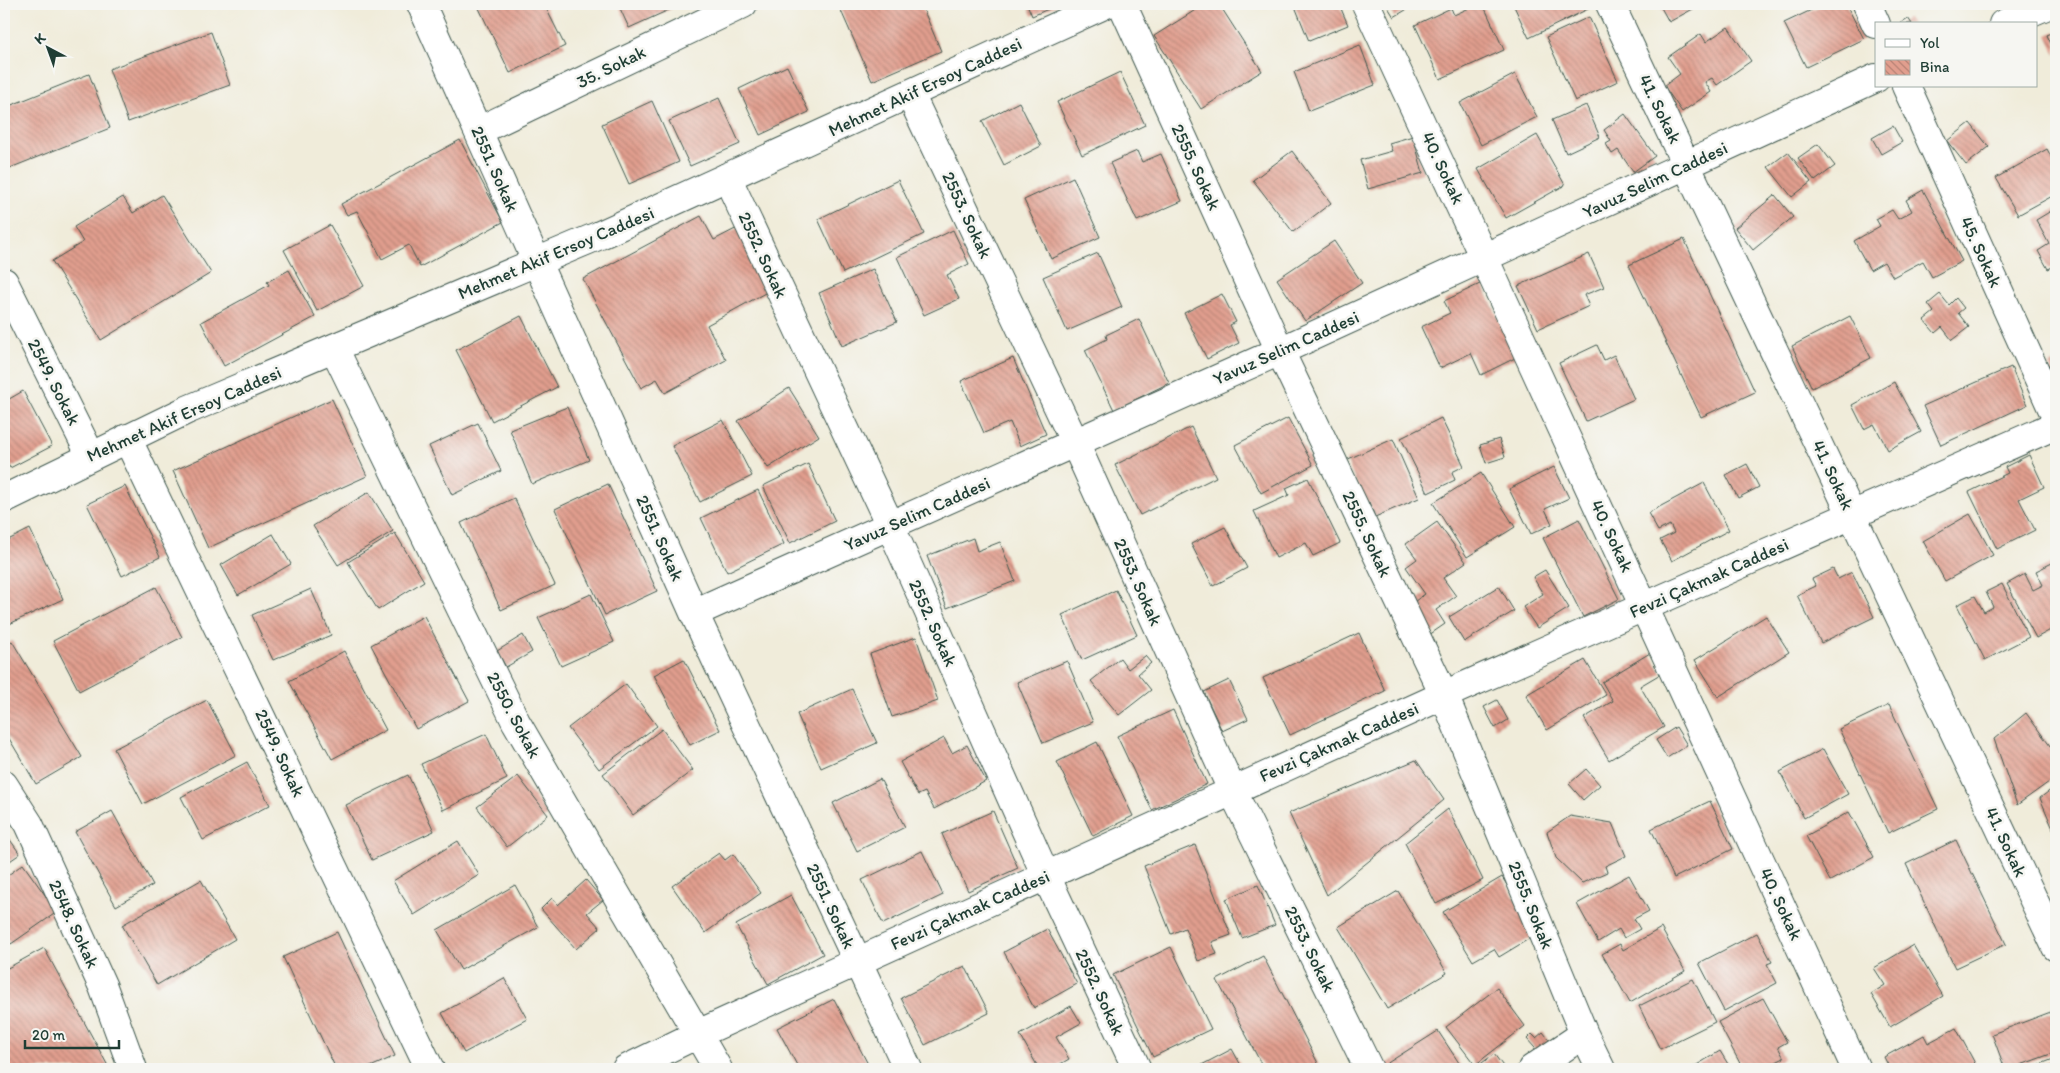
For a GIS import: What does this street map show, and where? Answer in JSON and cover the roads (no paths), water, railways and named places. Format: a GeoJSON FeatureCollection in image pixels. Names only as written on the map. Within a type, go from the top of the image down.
{"type":"FeatureCollection","features":[{"type":"Feature","properties":{"kind":"street","name":"2551. Sokak"},"geometry":{"type":"LineString","coordinates":[[421,4],[694,613],[908,1069]]}},
{"type":"Feature","properties":{"kind":"street","name":"35. Sokak"},"geometry":{"type":"LineString","coordinates":[[478,131],[743,4]]}},
{"type":"Feature","properties":{"kind":"street","name":"Mehmet Akif Ersoy Caddesi"},"geometry":{"type":"LineString","coordinates":[[4,499],[187,410],[537,262],[1106,4]]}},
{"type":"Feature","properties":{"kind":"street","name":"2555. Sokak"},"geometry":{"type":"LineString","coordinates":[[1122,4],[1280,351],[1444,695],[1584,1034],[1601,1069]]}},
{"type":"Feature","properties":{"kind":"street","name":"40. Sokak"},"geometry":{"type":"LineString","coordinates":[[1366,4],[1856,1069]]}},
{"type":"Feature","properties":{"kind":"street","name":"41. Sokak"},"geometry":{"type":"LineString","coordinates":[[1610,4],[2056,947]]}},
{"type":"Feature","properties":{"kind":"street"},"geometry":{"type":"LineString","coordinates":[[1866,4],[1875,22]]}},
{"type":"Feature","properties":{"kind":"street"},"geometry":{"type":"LineString","coordinates":[[2008,22],[2050,4]]}},
{"type":"Feature","properties":{"kind":"street","name":"Yavuz Selim Caddesi"},"geometry":{"type":"LineString","coordinates":[[694,613],[1280,351],[1875,78]]}},
{"type":"Feature","properties":{"kind":"street","name":"45. Sokak"},"geometry":{"type":"LineString","coordinates":[[1907,88],[2056,417]]}},
{"type":"Feature","properties":{"kind":"street","name":"2553. Sokak"},"geometry":{"type":"LineString","coordinates":[[910,94],[1075,442],[1232,790],[1369,1069]]}},
{"type":"Feature","properties":{"kind":"street","name":"2552. Sokak"},"geometry":{"type":"LineString","coordinates":[[727,177],[890,526],[1046,876],[1137,1069]]}},
{"type":"Feature","properties":{"kind":"street","name":"2549. Sokak"},"geometry":{"type":"LineString","coordinates":[[4,282],[91,456]]}},
{"type":"Feature","properties":{"kind":"street","name":"2550. Sokak"},"geometry":{"type":"LineString","coordinates":[[334,348],[516,722],[718,1069]]}},
{"type":"Feature","properties":{"kind":"street","name":"Fevzi Çakmak Caddesi"},"geometry":{"type":"LineString","coordinates":[[626,1069],[698,1034],[1232,790],[2056,425]]}},
{"type":"Feature","properties":{"kind":"street","name":"2549. Sokak"},"geometry":{"type":"LineString","coordinates":[[128,438],[430,1069]]}},
{"type":"Feature","properties":{"kind":"street","name":"2548. Sokak"},"geometry":{"type":"LineString","coordinates":[[4,785],[29,824],[103,987],[134,1069]]}},
{"type":"Feature","properties":{"kind":"street"},"geometry":{"type":"LineString","coordinates":[[1532,1069],[1584,1034]]}}]}
